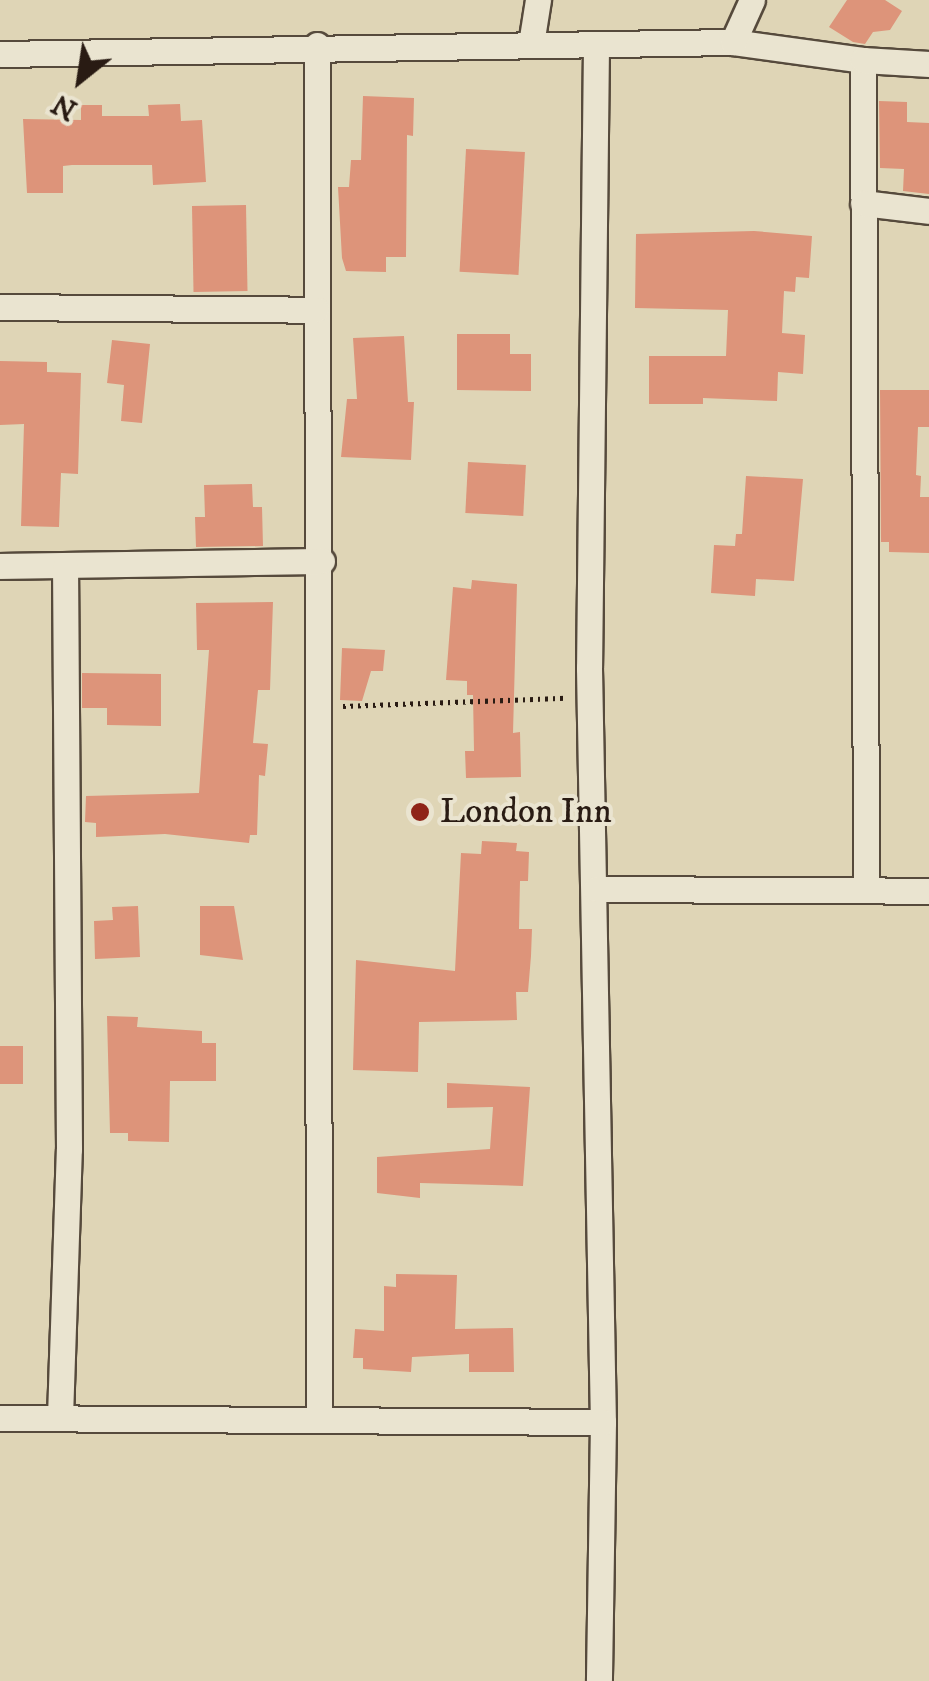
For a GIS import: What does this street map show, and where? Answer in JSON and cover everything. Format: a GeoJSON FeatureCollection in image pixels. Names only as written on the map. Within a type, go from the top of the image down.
{"type":"FeatureCollection","features":[{"type":"Feature","properties":{"kind":"street"},"geometry":{"type":"LineString","coordinates":[[531,44],[538,0]]}},
{"type":"Feature","properties":{"kind":"street"},"geometry":{"type":"LineString","coordinates":[[733,42],[752,0]]}},
{"type":"Feature","properties":{"kind":"street"},"geometry":{"type":"LineString","coordinates":[[0,54],[317,45],[596,46],[733,42],[864,60],[929,64]]}},
{"type":"Feature","properties":{"kind":"street"},"geometry":{"type":"LineString","coordinates":[[317,45],[316,310],[322,561],[320,1417]]}},
{"type":"Feature","properties":{"kind":"street"},"geometry":{"type":"LineString","coordinates":[[596,46],[590,698],[603,1422],[599,1681]]}},
{"type":"Feature","properties":{"kind":"street"},"geometry":{"type":"LineString","coordinates":[[864,60],[866,890]]}},
{"type":"Feature","properties":{"kind":"street"},"geometry":{"type":"LineString","coordinates":[[863,203],[929,211]]}},
{"type":"Feature","properties":{"kind":"street"},"geometry":{"type":"LineString","coordinates":[[0,307],[316,310]]}},
{"type":"Feature","properties":{"kind":"street"},"geometry":{"type":"LineString","coordinates":[[0,566],[322,561]]}},
{"type":"Feature","properties":{"kind":"street"},"geometry":{"type":"LineString","coordinates":[[60,1417],[69,1149],[65,567]]}},
{"type":"Feature","properties":{"kind":"street"},"geometry":{"type":"LineString","coordinates":[[596,889],[929,891]]}},
{"type":"Feature","properties":{"kind":"street"},"geometry":{"type":"LineString","coordinates":[[0,1418],[320,1417],[603,1422]]}},
{"type":"Feature","properties":{"kind":"path"},"geometry":{"type":"LineString","coordinates":[[321,706],[590,698]]}},
{"type":"Feature","properties":{"kind":"building"},"geometry":{"type":"Polygon","coordinates":[[[847,0],[885,0],[902,11],[890,30],[873,32],[865,44],[853,42],[829,27],[847,0]]]}},
{"type":"Feature","properties":{"kind":"building"},"geometry":{"type":"Polygon","coordinates":[[[363,96],[414,98],[413,136],[407,135],[406,257],[386,257],[386,272],[346,271],[342,258],[338,187],[349,187],[351,160],[361,160],[363,96]]]}},
{"type":"Feature","properties":{"kind":"building"},"geometry":{"type":"Polygon","coordinates":[[[879,101],[907,102],[907,122],[929,123],[929,194],[903,191],[904,169],[880,168],[879,101]]]}},
{"type":"Feature","properties":{"kind":"building"},"geometry":{"type":"Polygon","coordinates":[[[180,104],[181,121],[202,120],[206,182],[153,185],[152,165],[72,165],[63,166],[63,193],[27,193],[23,119],[81,120],[81,105],[102,105],[102,116],[149,116],[148,105],[180,104]]]}},
{"type":"Feature","properties":{"kind":"building"},"geometry":{"type":"Polygon","coordinates":[[[466,149],[525,152],[518,275],[460,272],[466,149]]]}},
{"type":"Feature","properties":{"kind":"building"},"geometry":{"type":"Polygon","coordinates":[[[246,205],[248,291],[194,292],[192,206],[246,205]]]}},
{"type":"Feature","properties":{"kind":"building"},"geometry":{"type":"Polygon","coordinates":[[[754,231],[812,236],[809,278],[796,277],[795,292],[784,291],[782,333],[805,335],[803,374],[778,372],[777,401],[703,398],[703,404],[649,404],[649,356],[726,356],[728,310],[635,308],[636,234],[754,231]]]}},
{"type":"Feature","properties":{"kind":"building"},"geometry":{"type":"Polygon","coordinates":[[[457,334],[510,334],[510,354],[531,354],[531,391],[457,390],[457,334]]]}},
{"type":"Feature","properties":{"kind":"building"},"geometry":{"type":"Polygon","coordinates":[[[404,336],[408,402],[414,402],[411,460],[341,457],[347,399],[357,399],[353,338],[404,336]]]}},
{"type":"Feature","properties":{"kind":"building"},"geometry":{"type":"Polygon","coordinates":[[[112,340],[150,344],[142,423],[121,421],[124,385],[107,383],[112,340]]]}},
{"type":"Feature","properties":{"kind":"building"},"geometry":{"type":"Polygon","coordinates":[[[0,361],[47,362],[47,372],[81,373],[78,474],[61,473],[59,527],[21,526],[24,424],[0,425],[0,361]]]}},
{"type":"Feature","properties":{"kind":"building"},"geometry":{"type":"Polygon","coordinates":[[[880,390],[929,390],[929,427],[918,427],[916,475],[921,476],[920,497],[929,497],[929,553],[889,552],[889,542],[881,542],[880,390]]]}},
{"type":"Feature","properties":{"kind":"building"},"geometry":{"type":"Polygon","coordinates":[[[468,462],[526,465],[523,516],[465,513],[468,462]]]}},
{"type":"Feature","properties":{"kind":"building"},"geometry":{"type":"Polygon","coordinates":[[[746,476],[803,479],[794,581],[756,579],[755,596],[711,593],[714,545],[735,546],[736,534],[742,534],[746,476]]]}},
{"type":"Feature","properties":{"kind":"building"},"geometry":{"type":"Polygon","coordinates":[[[252,484],[253,507],[262,507],[263,546],[196,547],[195,517],[205,517],[204,485],[252,484]]]}},
{"type":"Feature","properties":{"kind":"building"},"geometry":{"type":"Polygon","coordinates":[[[472,580],[517,584],[513,733],[520,732],[521,777],[466,778],[465,751],[474,751],[473,695],[467,695],[467,681],[446,680],[453,587],[471,589],[472,580]]]}},
{"type":"Feature","properties":{"kind":"building"},"geometry":{"type":"Polygon","coordinates":[[[273,602],[270,690],[258,690],[253,743],[268,744],[265,776],[259,775],[257,835],[250,835],[249,843],[165,834],[96,837],[96,823],[85,822],[86,796],[199,793],[209,650],[197,650],[196,603],[273,602]]]}},
{"type":"Feature","properties":{"kind":"building"},"geometry":{"type":"Polygon","coordinates":[[[342,648],[385,650],[383,671],[371,671],[362,701],[340,700],[342,648]]]}},
{"type":"Feature","properties":{"kind":"building"},"geometry":{"type":"Polygon","coordinates":[[[82,673],[161,674],[161,726],[107,725],[107,708],[82,708],[82,673]]]}},
{"type":"Feature","properties":{"kind":"building"},"geometry":{"type":"Polygon","coordinates":[[[482,841],[517,843],[516,851],[529,852],[528,881],[520,881],[519,929],[532,929],[531,956],[528,992],[516,992],[517,1020],[419,1022],[418,1072],[353,1070],[356,960],[455,971],[461,853],[481,854],[482,841]]]}},
{"type":"Feature","properties":{"kind":"building"},"geometry":{"type":"Polygon","coordinates":[[[138,906],[140,957],[95,959],[94,921],[113,920],[112,907],[138,906]]]}},
{"type":"Feature","properties":{"kind":"building"},"geometry":{"type":"Polygon","coordinates":[[[200,906],[234,906],[243,960],[200,955],[200,906]]]}},
{"type":"Feature","properties":{"kind":"building"},"geometry":{"type":"Polygon","coordinates":[[[107,1016],[138,1017],[137,1027],[202,1031],[202,1043],[216,1043],[216,1081],[170,1081],[169,1142],[128,1141],[128,1133],[110,1133],[107,1016]]]}},
{"type":"Feature","properties":{"kind":"building"},"geometry":{"type":"Polygon","coordinates":[[[0,1046],[23,1046],[23,1084],[0,1084],[0,1046]]]}},
{"type":"Feature","properties":{"kind":"building"},"geometry":{"type":"Polygon","coordinates":[[[447,1083],[530,1087],[523,1186],[420,1183],[420,1198],[377,1193],[377,1157],[490,1149],[493,1107],[447,1108],[447,1083]]]}},
{"type":"Feature","properties":{"kind":"building"},"geometry":{"type":"Polygon","coordinates":[[[396,1274],[457,1275],[455,1329],[513,1328],[514,1372],[469,1372],[469,1354],[412,1357],[411,1372],[363,1369],[363,1358],[353,1358],[355,1329],[384,1331],[384,1286],[396,1287],[396,1274]]]}},
{"type":"Feature","properties":{"kind":"place","name":"London Inn"},"geometry":{"type":"Point","coordinates":[420,812]}}]}
